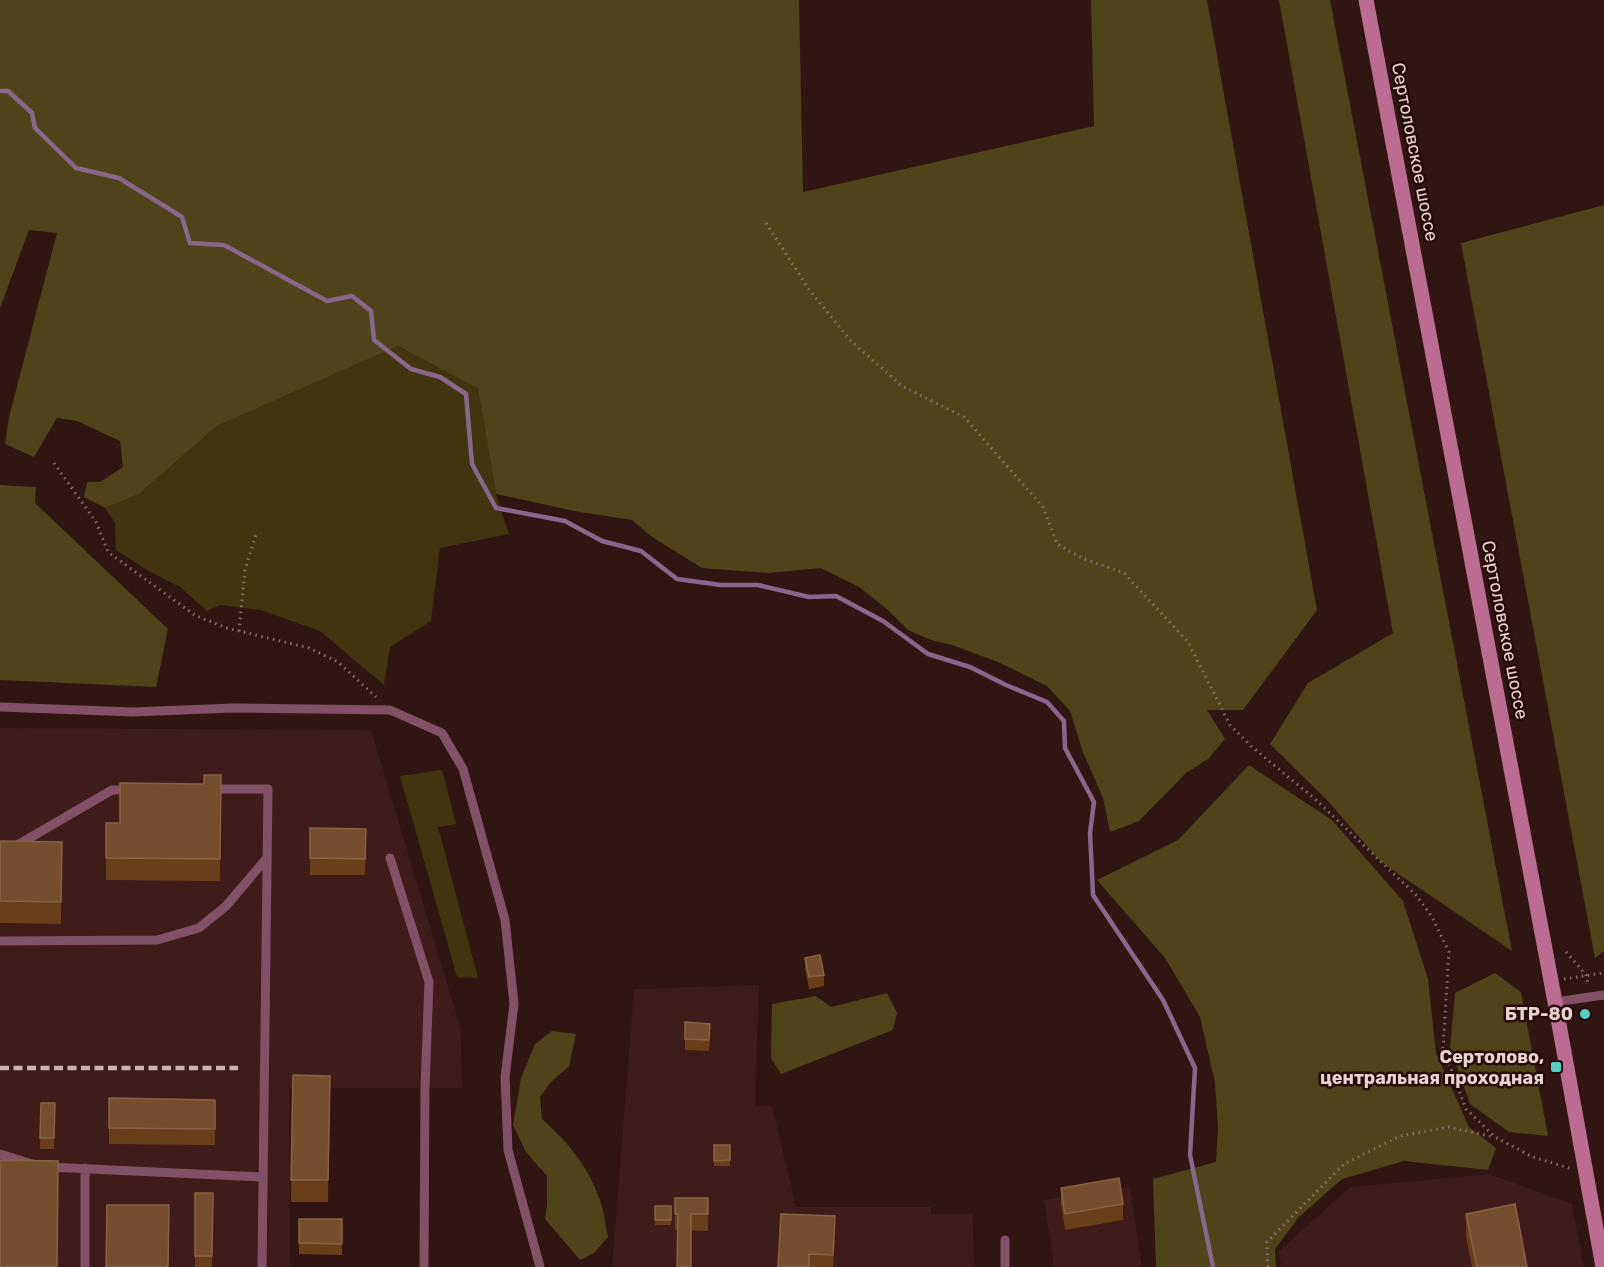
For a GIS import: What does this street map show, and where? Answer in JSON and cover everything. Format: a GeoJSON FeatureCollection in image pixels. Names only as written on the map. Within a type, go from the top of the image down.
{"type":"FeatureCollection","features":[{"type":"Feature","properties":{"kind":"main road","name":"Сертоловское шоссе"},"geometry":{"type":"LineString","coordinates":[[1366,0],[1603,1267]]}},
{"type":"Feature","properties":{"kind":"lane"},"geometry":{"type":"LineString","coordinates":[[0,707],[133,712],[233,708],[390,710],[442,733],[463,769],[505,920],[514,1004],[505,1077],[508,1150],[540,1267]]}},
{"type":"Feature","properties":{"kind":"lane"},"geometry":{"type":"LineString","coordinates":[[196,789],[268,789],[262,1267]]}},
{"type":"Feature","properties":{"kind":"lane"},"geometry":{"type":"LineString","coordinates":[[0,850],[9,850],[112,790],[148,790]]}},
{"type":"Feature","properties":{"kind":"lane"},"geometry":{"type":"LineString","coordinates":[[390,858],[429,982],[425,1088],[424,1267]]}},
{"type":"Feature","properties":{"kind":"lane"},"geometry":{"type":"LineString","coordinates":[[0,940],[157,940],[199,928],[226,906],[266,859]]}},
{"type":"Feature","properties":{"kind":"lane"},"geometry":{"type":"LineString","coordinates":[[1555,1002],[1604,995]]}},
{"type":"Feature","properties":{"kind":"lane"},"geometry":{"type":"LineString","coordinates":[[0,1154],[39,1166],[262,1177]]}},
{"type":"Feature","properties":{"kind":"lane"},"geometry":{"type":"LineString","coordinates":[[85,1168],[85,1267]]}},
{"type":"Feature","properties":{"kind":"lane"},"geometry":{"type":"LineString","coordinates":[[1005,1240],[1005,1267]]}},
{"type":"Feature","properties":{"kind":"path"},"geometry":{"type":"LineString","coordinates":[[766,223],[810,291],[852,342],[902,386],[964,417],[1043,507],[1057,544],[1082,558],[1124,573],[1188,642],[1230,725],[1252,747],[1315,799],[1416,895],[1432,917],[1449,952],[1443,1048],[1466,1109],[1495,1137]]}},
{"type":"Feature","properties":{"kind":"path"},"geometry":{"type":"LineString","coordinates":[[54,463],[96,522],[108,552],[196,616],[239,631],[309,648],[338,662],[390,710]]}},
{"type":"Feature","properties":{"kind":"path"},"geometry":{"type":"LineString","coordinates":[[239,631],[245,570],[257,531]]}},
{"type":"Feature","properties":{"kind":"path"},"geometry":{"type":"LineString","coordinates":[[1566,952],[1586,975],[1589,997]]}},
{"type":"Feature","properties":{"kind":"path"},"geometry":{"type":"LineString","coordinates":[[1560,979],[1604,973]]}},
{"type":"Feature","properties":{"kind":"path"},"geometry":{"type":"LineString","coordinates":[[1268,1267],[1267,1242],[1344,1164],[1400,1136],[1449,1127],[1495,1137],[1533,1157],[1586,1174]]}},
{"type":"Feature","properties":{"kind":"shaded area"},"geometry":{"type":"Polygon","coordinates":[[[0,0],[799,0],[803,192],[1094,126],[1091,0],[1207,0],[1317,610],[1243,710],[1207,710],[1225,739],[1208,759],[1186,773],[1139,821],[1110,832],[1103,798],[1083,752],[1070,711],[1047,686],[998,662],[908,630],[888,610],[859,587],[821,568],[768,573],[702,568],[652,537],[632,520],[579,512],[496,494],[478,389],[398,346],[217,426],[139,494],[105,508],[84,497],[87,482],[100,482],[123,467],[120,441],[77,421],[57,418],[34,457],[5,444],[9,417],[57,233],[29,230],[0,308],[0,0]]]}},
{"type":"Feature","properties":{"kind":"shaded area"},"geometry":{"type":"Polygon","coordinates":[[[1279,0],[1330,0],[1512,951],[1381,862],[1326,799],[1270,744],[1308,683],[1393,633],[1279,0]]]}},
{"type":"Feature","properties":{"kind":"shaded area"},"geometry":{"type":"Polygon","coordinates":[[[1604,205],[1604,951],[1595,958],[1461,243],[1604,205]]]}},
{"type":"Feature","properties":{"kind":"shaded area"},"geometry":{"type":"Polygon","coordinates":[[[398,346],[478,389],[496,494],[509,534],[440,548],[431,621],[390,647],[384,685],[320,631],[261,610],[220,605],[207,611],[180,587],[116,550],[115,523],[105,508],[139,494],[217,426],[398,346]]]}},
{"type":"Feature","properties":{"kind":"shaded area"},"geometry":{"type":"Polygon","coordinates":[[[0,485],[36,487],[35,503],[168,629],[156,687],[0,680],[0,485]]]}},
{"type":"Feature","properties":{"kind":"shaded area"},"geometry":{"type":"Polygon","coordinates":[[[0,728],[371,730],[461,1030],[462,1088],[289,1088],[290,1267],[0,1267],[0,728]]]}},
{"type":"Feature","properties":{"kind":"shaded area"},"geometry":{"type":"Polygon","coordinates":[[[1249,765],[1332,820],[1403,901],[1428,979],[1436,1053],[1469,1127],[1496,1148],[1488,1170],[1404,1161],[1342,1179],[1299,1217],[1275,1249],[1276,1267],[1156,1267],[1153,1179],[1216,1162],[1218,1128],[1215,1083],[1200,1017],[1165,958],[1097,880],[1178,840],[1249,765]]]}},
{"type":"Feature","properties":{"kind":"shaded area"},"geometry":{"type":"Polygon","coordinates":[[[442,770],[456,824],[438,827],[478,978],[457,977],[400,776],[442,770]]]}},
{"type":"Feature","properties":{"kind":"shaded area"},"geometry":{"type":"Polygon","coordinates":[[[1495,973],[1521,992],[1548,1136],[1509,1132],[1470,1104],[1450,1048],[1455,993],[1495,973]]]}},
{"type":"Feature","properties":{"kind":"shaded area"},"geometry":{"type":"Polygon","coordinates":[[[759,985],[755,1106],[772,1106],[796,1207],[931,1207],[931,1214],[973,1214],[974,1267],[612,1267],[634,989],[759,985]]]}},
{"type":"Feature","properties":{"kind":"shaded area"},"geometry":{"type":"Polygon","coordinates":[[[887,993],[897,1013],[893,1030],[781,1074],[771,1058],[772,1004],[816,996],[831,1007],[887,993]]]}},
{"type":"Feature","properties":{"kind":"shaded area"},"geometry":{"type":"Polygon","coordinates":[[[552,1031],[576,1034],[569,1066],[550,1083],[540,1097],[542,1119],[567,1144],[588,1173],[602,1205],[608,1237],[594,1253],[580,1260],[545,1219],[547,1176],[526,1152],[513,1125],[521,1078],[535,1044],[552,1031]]]}},
{"type":"Feature","properties":{"kind":"shaded area"},"geometry":{"type":"Polygon","coordinates":[[[1489,1174],[1572,1204],[1584,1267],[1281,1267],[1279,1251],[1350,1187],[1489,1174]]]}},
{"type":"Feature","properties":{"kind":"shaded area"},"geometry":{"type":"Polygon","coordinates":[[[1130,1187],[1142,1267],[1054,1267],[1044,1200],[1130,1187]]]}},
{"type":"Feature","properties":{"kind":"building"},"geometry":{"type":"Polygon","coordinates":[[[204,775],[221,775],[220,859],[106,858],[106,823],[120,823],[120,783],[204,784],[204,775]]]}},
{"type":"Feature","properties":{"kind":"building"},"geometry":{"type":"Polygon","coordinates":[[[310,828],[366,829],[365,859],[310,858],[310,828]]]}},
{"type":"Feature","properties":{"kind":"building"},"geometry":{"type":"Polygon","coordinates":[[[0,841],[62,842],[61,902],[0,901],[0,841]]]}},
{"type":"Feature","properties":{"kind":"building"},"geometry":{"type":"Polygon","coordinates":[[[820,955],[824,975],[809,977],[805,958],[820,955]]]}},
{"type":"Feature","properties":{"kind":"building"},"geometry":{"type":"Polygon","coordinates":[[[685,1022],[710,1024],[709,1040],[685,1039],[685,1022]]]}},
{"type":"Feature","properties":{"kind":"building"},"geometry":{"type":"Polygon","coordinates":[[[293,1075],[330,1076],[328,1180],[291,1180],[293,1075]]]}},
{"type":"Feature","properties":{"kind":"building"},"geometry":{"type":"Polygon","coordinates":[[[109,1098],[215,1100],[215,1129],[109,1128],[109,1098]]]}},
{"type":"Feature","properties":{"kind":"building"},"geometry":{"type":"Polygon","coordinates":[[[41,1103],[55,1103],[54,1138],[40,1138],[41,1103]]]}},
{"type":"Feature","properties":{"kind":"building"},"geometry":{"type":"Polygon","coordinates":[[[714,1145],[730,1145],[730,1160],[714,1161],[714,1145]]]}},
{"type":"Feature","properties":{"kind":"building"},"geometry":{"type":"Polygon","coordinates":[[[0,1160],[58,1161],[57,1267],[0,1267],[0,1160]]]}},
{"type":"Feature","properties":{"kind":"building"},"geometry":{"type":"Polygon","coordinates":[[[1119,1178],[1123,1204],[1065,1214],[1061,1188],[1119,1178]]]}},
{"type":"Feature","properties":{"kind":"building"},"geometry":{"type":"Polygon","coordinates":[[[195,1193],[213,1193],[212,1256],[195,1256],[195,1193]]]}},
{"type":"Feature","properties":{"kind":"building"},"geometry":{"type":"Polygon","coordinates":[[[675,1198],[708,1198],[708,1214],[691,1214],[691,1267],[677,1267],[678,1214],[675,1214],[675,1198]]]}},
{"type":"Feature","properties":{"kind":"building"},"geometry":{"type":"Polygon","coordinates":[[[1515,1204],[1527,1267],[1477,1267],[1466,1214],[1515,1204]]]}},
{"type":"Feature","properties":{"kind":"building"},"geometry":{"type":"Polygon","coordinates":[[[107,1205],[169,1205],[168,1267],[106,1267],[107,1205]]]}},
{"type":"Feature","properties":{"kind":"building"},"geometry":{"type":"Polygon","coordinates":[[[655,1206],[671,1206],[671,1220],[655,1220],[655,1206]]]}},
{"type":"Feature","properties":{"kind":"building"},"geometry":{"type":"Polygon","coordinates":[[[781,1214],[835,1216],[833,1255],[809,1254],[809,1267],[778,1267],[781,1214]]]}},
{"type":"Feature","properties":{"kind":"building"},"geometry":{"type":"Polygon","coordinates":[[[299,1219],[342,1219],[342,1244],[299,1243],[299,1219]]]}},
{"type":"Feature","properties":{"kind":"waterway"},"geometry":{"type":"LineString","coordinates":[[0,91],[8,91],[32,113],[35,128],[76,168],[119,178],[182,217],[190,243],[224,245],[327,301],[352,296],[371,311],[374,340],[411,369],[440,377],[466,394],[472,464],[496,508],[565,521],[602,541],[641,551],[677,579],[721,585],[758,585],[809,597],[836,596],[883,621],[928,654],[970,667],[1047,702],[1064,721],[1065,748],[1094,802],[1090,833],[1093,895],[1163,1000],[1195,1068],[1190,1155],[1213,1267]]}},
{"type":"Feature","properties":{"kind":"railway"},"geometry":{"type":"LineString","coordinates":[[0,1068],[238,1068]]}},
{"type":"Feature","properties":{"kind":"place","name":"БТР-80"},"geometry":{"type":"Point","coordinates":[1585,1014]}},
{"type":"Feature","properties":{"kind":"place","name":"Сертолово, центральная проходная"},"geometry":{"type":"Point","coordinates":[1556,1067]}}]}
